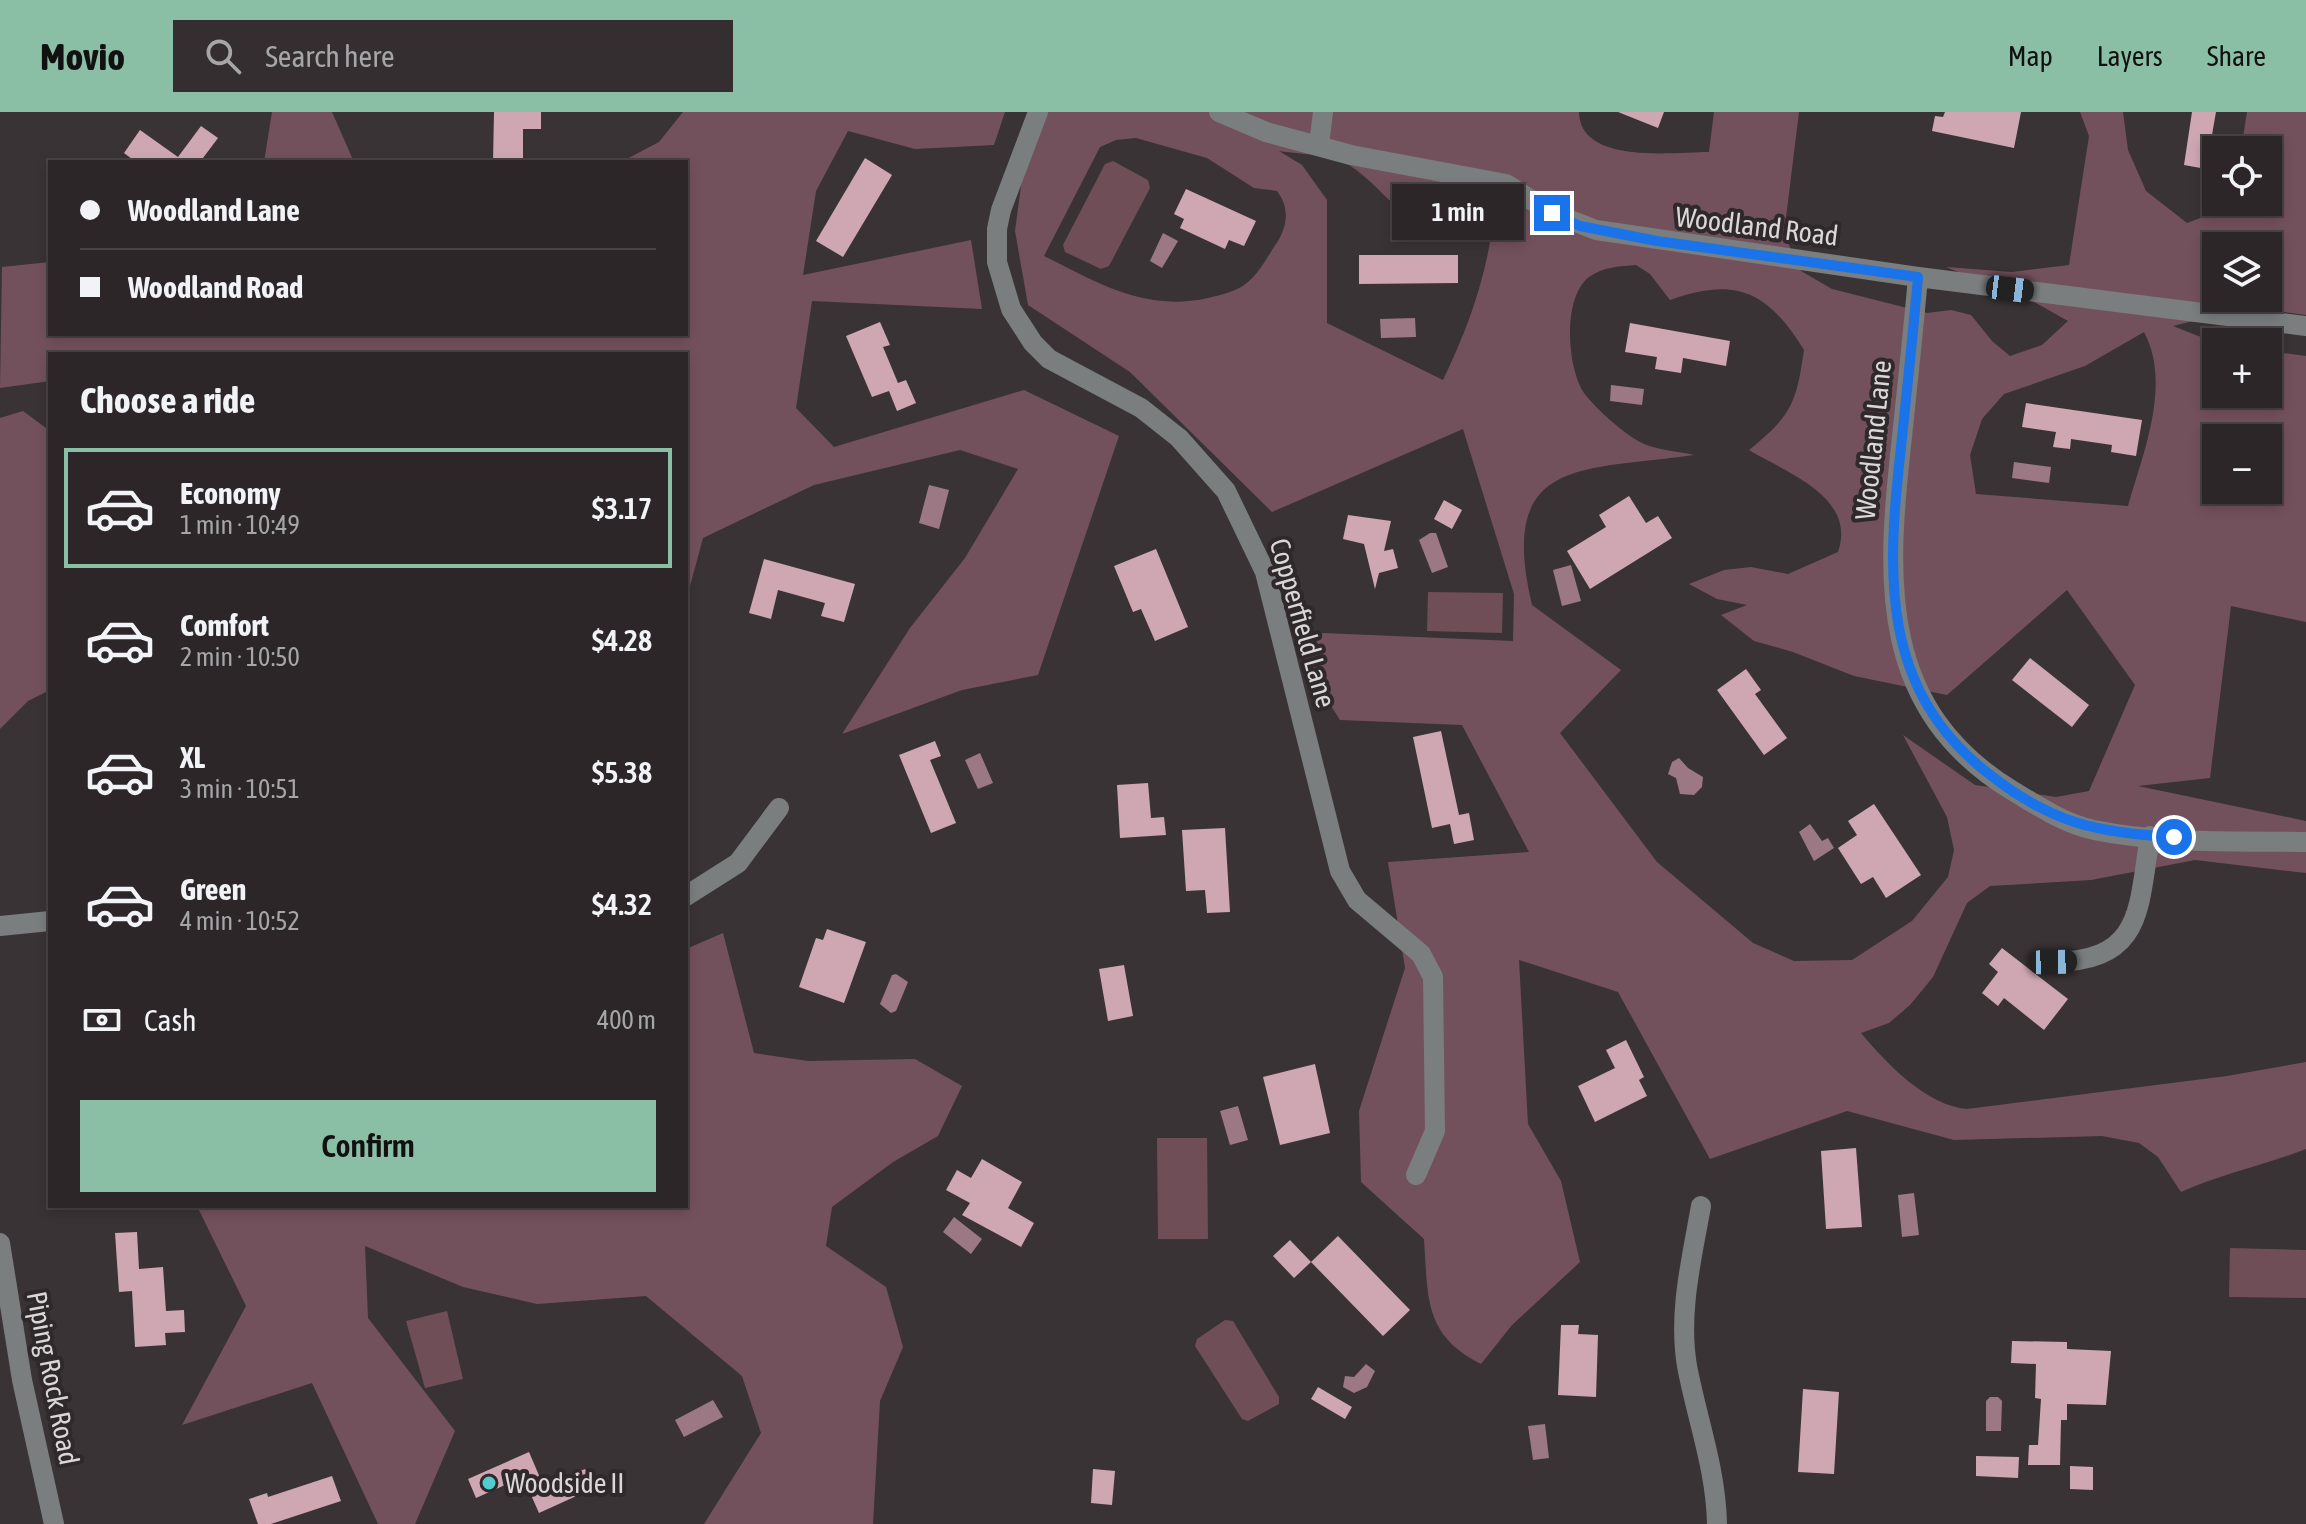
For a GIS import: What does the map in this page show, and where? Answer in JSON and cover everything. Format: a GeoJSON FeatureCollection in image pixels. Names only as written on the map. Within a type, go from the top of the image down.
{"type":"FeatureCollection","features":[{"type":"Feature","properties":{"kind":"street","name":"Copperfield Lane"},"geometry":{"type":"LineString","coordinates":[[1038,112],[1001,210],[997,262],[1003,287],[1011,309],[1033,343],[1049,359],[1141,408],[1190,449],[1226,491],[1257,549],[1340,871],[1357,900],[1421,954],[1433,977],[1435,1131],[1416,1175]]}},
{"type":"Feature","properties":{"kind":"street","name":"Woodland Road"},"geometry":{"type":"LineString","coordinates":[[1219,112],[1266,132],[1351,155],[1506,184],[1552,213],[1596,230],[1918,277],[2306,326]]}},
{"type":"Feature","properties":{"kind":"street"},"geometry":{"type":"LineString","coordinates":[[1319,145],[1323,112]]}},
{"type":"Feature","properties":{"kind":"street","name":"Woodland Lane"},"geometry":{"type":"LineString","coordinates":[[1918,277],[1892,529],[1892,600],[1898,632],[1916,687],[1946,735],[2001,783],[2050,813],[2091,830],[2150,836],[2306,842]]}},
{"type":"Feature","properties":{"kind":"street"},"geometry":{"type":"LineString","coordinates":[[688,895],[738,863],[779,808]]}},
{"type":"Feature","properties":{"kind":"street"},"geometry":{"type":"LineString","coordinates":[[2053,962],[2082,962],[2113,950],[2125,940],[2136,914],[2150,836]]}},
{"type":"Feature","properties":{"kind":"street"},"geometry":{"type":"LineString","coordinates":[[0,926],[48,921]]}},
{"type":"Feature","properties":{"kind":"street"},"geometry":{"type":"LineString","coordinates":[[1701,1206],[1685,1304],[1684,1333],[1687,1366],[1713,1474],[1717,1524]]}},
{"type":"Feature","properties":{"kind":"street","name":"Piping Rock Road"},"geometry":{"type":"LineString","coordinates":[[0,1243],[22,1380],[54,1524]]}},
{"type":"Feature","properties":{"kind":"shaded area"},"geometry":{"type":"Polygon","coordinates":[[[272,112],[332,112],[353,160],[264,160],[272,112]]]}},
{"type":"Feature","properties":{"kind":"shaded area"},"geometry":{"type":"Polygon","coordinates":[[[683,112],[1005,112],[994,145],[915,149],[848,131],[816,191],[803,275],[971,240],[982,309],[812,301],[796,408],[834,447],[1024,390],[1119,436],[1038,675],[962,690],[842,734],[910,628],[965,558],[1018,469],[960,450],[814,485],[703,538],[688,594],[688,352],[48,352],[48,381],[0,388],[2,267],[48,262],[48,336],[688,336],[688,160],[625,160],[659,142],[683,112]]]}},
{"type":"Feature","properties":{"kind":"shaded area"},"geometry":{"type":"Polygon","coordinates":[[[1031,112],[1579,112],[1583,129],[1595,141],[1611,148],[1653,153],[1709,152],[1714,112],[1799,112],[1784,234],[1801,271],[1832,289],[1927,313],[1951,310],[1971,315],[1992,341],[2010,356],[2042,345],[2068,321],[2036,303],[1946,267],[2012,272],[2069,265],[2089,136],[2080,112],[2123,112],[2128,150],[2146,191],[2187,223],[2206,216],[2282,216],[2282,136],[2243,136],[2247,112],[2306,112],[2306,315],[2282,312],[2282,232],[2202,232],[2202,312],[2230,312],[2173,326],[2202,337],[2202,408],[2282,408],[2282,353],[2306,356],[2306,622],[2231,606],[2210,778],[2138,786],[2306,821],[2306,873],[2195,860],[2091,880],[1990,886],[1967,903],[1933,977],[1910,1005],[1889,1023],[1861,1033],[1882,1057],[1922,1092],[1952,1106],[1967,1109],[2227,1076],[2306,1062],[2306,1149],[2181,1192],[2158,1157],[2139,1143],[2102,1136],[1954,1140],[1847,1111],[1710,1159],[1618,992],[1519,960],[1528,1124],[1561,1181],[1580,1262],[1512,1325],[1481,1364],[1462,1353],[1448,1340],[1432,1312],[1424,1239],[1361,1182],[1359,1111],[1405,968],[1388,862],[1529,852],[1462,725],[1340,720],[1303,661],[1322,633],[1513,641],[1514,594],[1463,429],[1272,512],[1130,372],[1028,305],[1015,231],[1031,112]],[[1136,138],[1116,140],[1100,147],[1044,256],[1103,285],[1142,298],[1163,301],[1218,296],[1252,279],[1278,240],[1286,219],[1277,191],[1254,188],[1207,158],[1136,138]],[[1279,151],[1302,165],[1327,200],[1327,323],[1443,380],[1476,299],[1494,213],[1446,221],[1420,219],[1394,204],[1346,163],[1279,151]],[[1636,265],[1606,269],[1589,277],[1580,287],[1574,300],[1570,333],[1578,381],[1595,406],[1633,438],[1652,447],[1694,455],[1583,470],[1557,480],[1538,497],[1527,521],[1524,557],[1532,605],[1621,670],[1560,733],[1657,862],[1753,943],[1794,961],[1852,960],[1912,921],[1948,877],[1954,850],[1947,817],[1903,735],[1975,785],[2056,797],[2089,791],[2135,685],[2067,590],[1947,695],[1854,676],[1793,652],[1754,641],[1721,615],[1747,605],[1717,599],[1689,584],[1724,570],[1751,567],[1788,574],[1838,552],[1841,533],[1837,516],[1828,502],[1799,478],[1749,450],[1775,427],[1790,407],[1804,350],[1777,314],[1749,294],[1714,290],[1670,300],[1650,274],[1636,265]],[[2144,332],[2085,366],[2004,394],[1982,419],[1970,455],[1976,494],[2128,506],[2147,441],[2155,396],[2152,352],[2144,332]]]}},
{"type":"Feature","properties":{"kind":"shaded area"},"geometry":{"type":"Polygon","coordinates":[[[1113,161],[1148,180],[1150,188],[1109,266],[1101,269],[1065,252],[1063,245],[1105,164],[1113,161]]]}},
{"type":"Feature","properties":{"kind":"shaded area"},"geometry":{"type":"Polygon","coordinates":[[[1163,233],[1178,241],[1162,268],[1150,261],[1163,233]]]}},
{"type":"Feature","properties":{"kind":"shaded area"},"geometry":{"type":"Polygon","coordinates":[[[1415,318],[1416,337],[1381,338],[1380,319],[1415,318]]]}},
{"type":"Feature","properties":{"kind":"shaded area"},"geometry":{"type":"Polygon","coordinates":[[[1611,385],[1644,389],[1642,405],[1610,401],[1611,385]]]}},
{"type":"Feature","properties":{"kind":"shaded area"},"geometry":{"type":"Polygon","coordinates":[[[23,411],[48,430],[48,691],[28,701],[0,729],[0,418],[23,411]]]}},
{"type":"Feature","properties":{"kind":"shaded area"},"geometry":{"type":"Polygon","coordinates":[[[2014,462],[2051,467],[2049,483],[2012,478],[2014,462]]]}},
{"type":"Feature","properties":{"kind":"shaded area"},"geometry":{"type":"Polygon","coordinates":[[[929,485],[949,490],[939,529],[919,523],[929,485]]]}},
{"type":"Feature","properties":{"kind":"shaded area"},"geometry":{"type":"Polygon","coordinates":[[[1436,533],[1448,567],[1432,573],[1419,540],[1436,533]]]}},
{"type":"Feature","properties":{"kind":"shaded area"},"geometry":{"type":"Polygon","coordinates":[[[1571,565],[1581,601],[1562,606],[1553,570],[1571,565]]]}},
{"type":"Feature","properties":{"kind":"shaded area"},"geometry":{"type":"Polygon","coordinates":[[[1428,592],[1503,593],[1502,633],[1427,631],[1428,592]]]}},
{"type":"Feature","properties":{"kind":"shaded area"},"geometry":{"type":"Polygon","coordinates":[[[980,753],[993,783],[978,789],[965,760],[980,753]]]}},
{"type":"Feature","properties":{"kind":"shaded area"},"geometry":{"type":"Polygon","coordinates":[[[1679,758],[1703,777],[1702,787],[1694,795],[1680,794],[1676,778],[1668,774],[1672,762],[1679,758]]]}},
{"type":"Feature","properties":{"kind":"shaded area"},"geometry":{"type":"Polygon","coordinates":[[[1810,824],[1822,841],[1828,838],[1834,848],[1814,861],[1799,832],[1810,824]]]}},
{"type":"Feature","properties":{"kind":"shaded area"},"geometry":{"type":"Polygon","coordinates":[[[723,933],[754,1053],[808,1061],[915,1059],[962,1086],[938,1136],[893,1162],[832,1207],[826,1246],[886,1287],[903,1347],[880,1401],[873,1524],[704,1524],[761,1433],[742,1376],[646,1296],[537,1304],[463,1287],[365,1246],[368,1318],[455,1431],[415,1524],[378,1524],[312,1383],[182,1425],[246,1306],[198,1208],[688,1208],[688,948],[723,933]]]}},
{"type":"Feature","properties":{"kind":"shaded area"},"geometry":{"type":"Polygon","coordinates":[[[896,974],[908,982],[896,1011],[891,1013],[880,1004],[892,975],[896,974]]]}},
{"type":"Feature","properties":{"kind":"shaded area"},"geometry":{"type":"Polygon","coordinates":[[[1238,1106],[1248,1140],[1230,1145],[1220,1111],[1238,1106]]]}},
{"type":"Feature","properties":{"kind":"shaded area"},"geometry":{"type":"Polygon","coordinates":[[[1157,1138],[1207,1138],[1208,1239],[1158,1239],[1157,1138]]]}},
{"type":"Feature","properties":{"kind":"shaded area"},"geometry":{"type":"Polygon","coordinates":[[[1914,1193],[1919,1235],[1902,1237],[1898,1195],[1914,1193]]]}},
{"type":"Feature","properties":{"kind":"shaded area"},"geometry":{"type":"Polygon","coordinates":[[[954,1217],[982,1239],[971,1254],[943,1232],[954,1217]]]}},
{"type":"Feature","properties":{"kind":"shaded area"},"geometry":{"type":"Polygon","coordinates":[[[2230,1248],[2306,1250],[2306,1298],[2229,1297],[2230,1248]]]}},
{"type":"Feature","properties":{"kind":"shaded area"},"geometry":{"type":"Polygon","coordinates":[[[447,1311],[463,1379],[425,1388],[406,1321],[447,1311]]]}},
{"type":"Feature","properties":{"kind":"shaded area"},"geometry":{"type":"Polygon","coordinates":[[[1225,1320],[1233,1321],[1279,1397],[1279,1404],[1248,1421],[1242,1419],[1195,1346],[1197,1339],[1225,1320]]]}},
{"type":"Feature","properties":{"kind":"shaded area"},"geometry":{"type":"Polygon","coordinates":[[[1366,1364],[1375,1371],[1367,1387],[1354,1393],[1343,1387],[1345,1376],[1354,1377],[1366,1364]]]}},
{"type":"Feature","properties":{"kind":"shaded area"},"geometry":{"type":"Polygon","coordinates":[[[1990,1397],[1998,1397],[2002,1401],[2001,1431],[1986,1431],[1986,1401],[1990,1397]]]}},
{"type":"Feature","properties":{"kind":"shaded area"},"geometry":{"type":"Polygon","coordinates":[[[713,1400],[723,1417],[684,1437],[675,1420],[713,1400]]]}},
{"type":"Feature","properties":{"kind":"shaded area"},"geometry":{"type":"Polygon","coordinates":[[[1545,1424],[1549,1458],[1533,1460],[1528,1426],[1545,1424]]]}},
{"type":"Feature","properties":{"kind":"building"},"geometry":{"type":"Polygon","coordinates":[[[494,112],[541,112],[541,129],[523,129],[523,160],[493,160],[494,112]]]}},
{"type":"Feature","properties":{"kind":"building"},"geometry":{"type":"Polygon","coordinates":[[[1618,112],[1664,112],[1658,128],[1618,112]]]}},
{"type":"Feature","properties":{"kind":"building"},"geometry":{"type":"Polygon","coordinates":[[[1945,112],[2021,112],[2014,148],[1932,131],[1935,116],[1943,117],[1945,112]]]}},
{"type":"Feature","properties":{"kind":"building"},"geometry":{"type":"Polygon","coordinates":[[[2192,112],[2216,112],[2212,136],[2202,136],[2202,168],[2184,165],[2192,112]]]}},
{"type":"Feature","properties":{"kind":"building"},"geometry":{"type":"Polygon","coordinates":[[[201,126],[218,138],[202,160],[133,160],[124,153],[140,130],[178,157],[201,126]]]}},
{"type":"Feature","properties":{"kind":"building"},"geometry":{"type":"Polygon","coordinates":[[[865,158],[892,175],[843,257],[816,241],[865,158]]]}},
{"type":"Feature","properties":{"kind":"building"},"geometry":{"type":"Polygon","coordinates":[[[1186,189],[1256,221],[1244,246],[1229,240],[1225,249],[1180,228],[1184,219],[1174,214],[1186,189]]]}},
{"type":"Feature","properties":{"kind":"building"},"geometry":{"type":"Polygon","coordinates":[[[1359,255],[1458,255],[1458,283],[1359,284],[1359,255]]]}},
{"type":"Feature","properties":{"kind":"building"},"geometry":{"type":"Polygon","coordinates":[[[880,322],[890,345],[883,347],[898,383],[906,380],[916,403],[897,411],[889,391],[872,397],[846,336],[880,322]]]}},
{"type":"Feature","properties":{"kind":"building"},"geometry":{"type":"Polygon","coordinates":[[[1630,323],[1730,341],[1726,366],[1683,358],[1681,373],[1655,369],[1657,357],[1625,352],[1630,323]]]}},
{"type":"Feature","properties":{"kind":"building"},"geometry":{"type":"Polygon","coordinates":[[[2026,403],[2142,420],[2136,456],[2111,452],[2112,445],[2071,439],[2070,449],[2053,447],[2056,432],[2022,427],[2026,403]]]}},
{"type":"Feature","properties":{"kind":"building"},"geometry":{"type":"Polygon","coordinates":[[[1629,496],[1646,523],[1658,516],[1672,538],[1590,589],[1567,551],[1606,527],[1599,515],[1629,496]]]}},
{"type":"Feature","properties":{"kind":"building"},"geometry":{"type":"Polygon","coordinates":[[[1444,500],[1462,510],[1452,529],[1434,519],[1444,500]]]}},
{"type":"Feature","properties":{"kind":"building"},"geometry":{"type":"Polygon","coordinates":[[[1348,515],[1391,521],[1384,551],[1393,549],[1398,568],[1379,573],[1375,589],[1364,544],[1343,539],[1348,515]]]}},
{"type":"Feature","properties":{"kind":"building"},"geometry":{"type":"Polygon","coordinates":[[[1156,549],[1188,627],[1155,641],[1141,609],[1133,612],[1114,566],[1156,549]]]}},
{"type":"Feature","properties":{"kind":"building"},"geometry":{"type":"Polygon","coordinates":[[[764,559],[855,584],[844,622],[821,616],[825,603],[778,590],[771,619],[749,613],[764,559]]]}},
{"type":"Feature","properties":{"kind":"building"},"geometry":{"type":"Polygon","coordinates":[[[2030,658],[2089,705],[2072,727],[2012,680],[2030,658]]]}},
{"type":"Feature","properties":{"kind":"building"},"geometry":{"type":"Polygon","coordinates":[[[1746,669],[1761,690],[1755,694],[1787,738],[1764,755],[1717,690],[1746,669]]]}},
{"type":"Feature","properties":{"kind":"building"},"geometry":{"type":"Polygon","coordinates":[[[1441,731],[1459,815],[1469,813],[1474,840],[1454,844],[1450,824],[1432,828],[1413,737],[1441,731]]]}},
{"type":"Feature","properties":{"kind":"building"},"geometry":{"type":"Polygon","coordinates":[[[935,741],[941,756],[930,760],[956,823],[931,833],[899,755],[935,741]]]}},
{"type":"Feature","properties":{"kind":"building"},"geometry":{"type":"Polygon","coordinates":[[[1148,783],[1151,818],[1164,817],[1166,835],[1120,838],[1117,785],[1148,783]]]}},
{"type":"Feature","properties":{"kind":"building"},"geometry":{"type":"Polygon","coordinates":[[[1874,804],[1921,875],[1886,898],[1873,877],[1861,884],[1838,848],[1857,835],[1848,821],[1874,804]]]}},
{"type":"Feature","properties":{"kind":"building"},"geometry":{"type":"Polygon","coordinates":[[[1225,828],[1230,912],[1207,913],[1205,890],[1186,891],[1182,830],[1225,828]]]}},
{"type":"Feature","properties":{"kind":"building"},"geometry":{"type":"Polygon","coordinates":[[[827,929],[866,942],[844,1003],[799,987],[816,938],[823,940],[827,929]]]}},
{"type":"Feature","properties":{"kind":"building"},"geometry":{"type":"Polygon","coordinates":[[[2002,948],[2068,999],[2044,1030],[2004,998],[1998,1006],[1982,993],[1998,972],[1989,964],[2002,948]]]}},
{"type":"Feature","properties":{"kind":"building"},"geometry":{"type":"Polygon","coordinates":[[[1124,965],[1133,1016],[1108,1021],[1099,969],[1124,965]]]}},
{"type":"Feature","properties":{"kind":"building"},"geometry":{"type":"Polygon","coordinates":[[[1626,1040],[1644,1077],[1639,1080],[1647,1096],[1595,1122],[1578,1086],[1615,1068],[1606,1050],[1626,1040]]]}},
{"type":"Feature","properties":{"kind":"building"},"geometry":{"type":"Polygon","coordinates":[[[1315,1064],[1330,1133],[1280,1145],[1263,1077],[1315,1064]]]}},
{"type":"Feature","properties":{"kind":"building"},"geometry":{"type":"Polygon","coordinates":[[[1856,1148],[1862,1227],[1826,1229],[1821,1151],[1856,1148]]]}},
{"type":"Feature","properties":{"kind":"building"},"geometry":{"type":"Polygon","coordinates":[[[982,1159],[1022,1182],[1008,1208],[1034,1223],[1021,1247],[962,1215],[970,1203],[946,1190],[957,1170],[971,1178],[982,1159]]]}},
{"type":"Feature","properties":{"kind":"building"},"geometry":{"type":"Polygon","coordinates":[[[137,1232],[139,1269],[163,1267],[166,1311],[184,1310],[185,1332],[165,1333],[166,1345],[135,1347],[132,1291],[119,1292],[115,1233],[137,1232]]]}},
{"type":"Feature","properties":{"kind":"building"},"geometry":{"type":"Polygon","coordinates":[[[1338,1236],[1410,1310],[1383,1336],[1311,1262],[1338,1236]]]}},
{"type":"Feature","properties":{"kind":"building"},"geometry":{"type":"Polygon","coordinates":[[[1290,1240],[1311,1262],[1294,1278],[1273,1256],[1290,1240]]]}},
{"type":"Feature","properties":{"kind":"building"},"geometry":{"type":"Polygon","coordinates":[[[1561,1325],[1579,1325],[1578,1334],[1598,1335],[1596,1397],[1558,1395],[1561,1325]]]}},
{"type":"Feature","properties":{"kind":"building"},"geometry":{"type":"Polygon","coordinates":[[[2012,1341],[2067,1342],[2067,1349],[2111,1351],[2106,1405],[2067,1404],[2067,1420],[2061,1420],[2060,1465],[2028,1465],[2029,1445],[2038,1445],[2041,1399],[2035,1398],[2036,1364],[2011,1363],[2012,1341]]]}},
{"type":"Feature","properties":{"kind":"building"},"geometry":{"type":"Polygon","coordinates":[[[1318,1387],[1352,1407],[1345,1419],[1311,1399],[1318,1387]]]}},
{"type":"Feature","properties":{"kind":"building"},"geometry":{"type":"Polygon","coordinates":[[[1803,1389],[1839,1392],[1834,1474],[1798,1472],[1803,1389]]]}},
{"type":"Feature","properties":{"kind":"building","name":"Woodside II"},"geometry":{"type":"Polygon","coordinates":[[[529,1452],[544,1487],[585,1469],[594,1488],[539,1513],[523,1477],[476,1498],[468,1479],[529,1452]]]}},
{"type":"Feature","properties":{"kind":"building"},"geometry":{"type":"Polygon","coordinates":[[[1976,1456],[2019,1457],[2018,1478],[1976,1476],[1976,1456]]]}},
{"type":"Feature","properties":{"kind":"building"},"geometry":{"type":"Polygon","coordinates":[[[2070,1466],[2093,1467],[2093,1490],[2070,1489],[2070,1466]]]}},
{"type":"Feature","properties":{"kind":"building"},"geometry":{"type":"Polygon","coordinates":[[[1093,1469],[1115,1471],[1112,1505],[1091,1503],[1093,1469]]]}},
{"type":"Feature","properties":{"kind":"building"},"geometry":{"type":"Polygon","coordinates":[[[332,1476],[341,1501],[271,1524],[258,1524],[249,1499],[267,1493],[268,1497],[332,1476]]]}},
{"type":"Feature","properties":{"kind":"place","name":"Woodside II"},"geometry":{"type":"Point","coordinates":[489,1483]}},
{"type":"Feature","properties":{"kind":"route"},"geometry":{"type":"LineString","coordinates":[[1552,213],[1580,226],[1657,241],[1918,277],[1892,529],[1892,600],[1898,632],[1916,687],[1946,735],[1980,767],[2050,813],[2091,830],[2174,837]]}}]}
